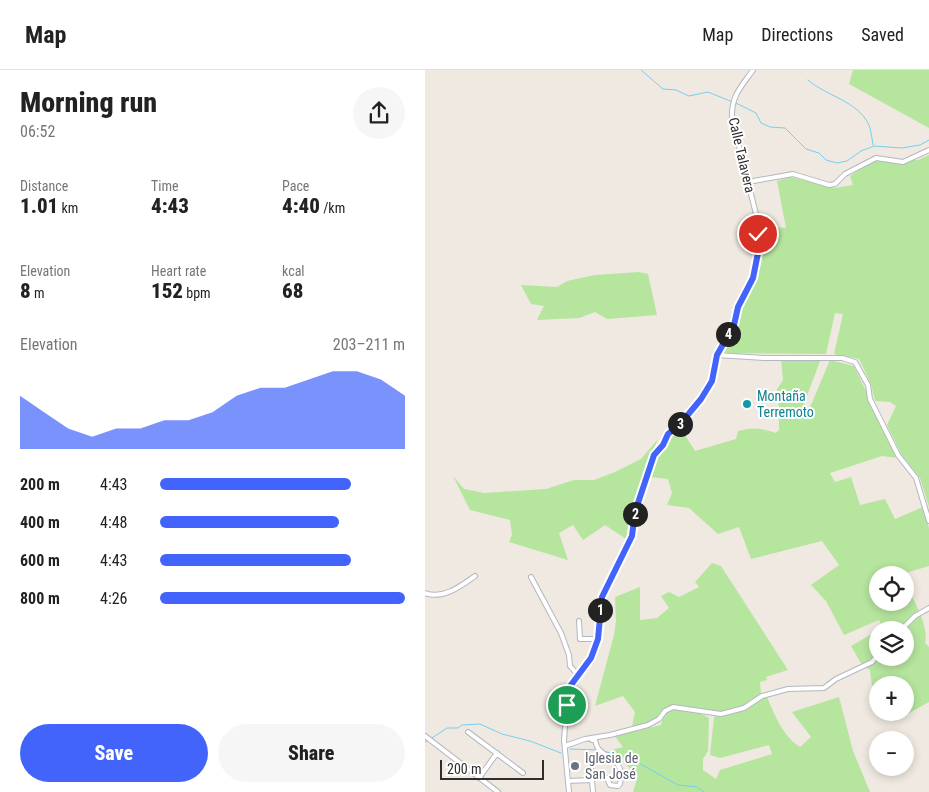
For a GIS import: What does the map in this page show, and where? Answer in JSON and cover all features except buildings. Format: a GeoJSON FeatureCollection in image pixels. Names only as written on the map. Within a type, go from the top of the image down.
{"type":"FeatureCollection","features":[{"type":"Feature","properties":{"kind":"street","name":"Calle Talavera"},"geometry":{"type":"LineString","coordinates":[[569,792],[565,746],[567,692],[591,658],[598,639],[602,597],[632,536],[635,512],[654,455],[663,445],[668,434],[681,423],[701,399],[714,376],[717,355],[734,325],[738,307],[753,278],[758,253],[759,226],[732,118],[731,107],[733,98],[753,70]]}},
{"type":"Feature","properties":{"kind":"street"},"geometry":{"type":"LineString","coordinates":[[748,182],[793,174],[829,185],[835,184],[845,174],[876,158],[903,162],[929,150]]}},
{"type":"Feature","properties":{"kind":"street"},"geometry":{"type":"LineString","coordinates":[[717,355],[764,358],[842,358],[855,362],[868,385],[870,399],[898,455],[916,478],[929,521]]}},
{"type":"Feature","properties":{"kind":"street"},"geometry":{"type":"LineString","coordinates":[[425,593],[433,596],[448,593],[475,576]]}},
{"type":"Feature","properties":{"kind":"street"},"geometry":{"type":"LineString","coordinates":[[531,577],[561,633],[571,666],[578,675]]}},
{"type":"Feature","properties":{"kind":"street"},"geometry":{"type":"LineString","coordinates":[[910,621],[929,608]]}},
{"type":"Feature","properties":{"kind":"street"},"geometry":{"type":"LineString","coordinates":[[579,621],[580,639],[598,639]]}},
{"type":"Feature","properties":{"kind":"street"},"geometry":{"type":"LineString","coordinates":[[565,746],[585,739],[610,735],[648,725],[659,719],[665,710],[673,707],[721,714],[744,708],[762,696],[788,689],[824,688],[836,679],[869,663]]}},
{"type":"Feature","properties":{"kind":"street"},"geometry":{"type":"LineString","coordinates":[[468,732],[523,773]]}},
{"type":"Feature","properties":{"kind":"street"},"geometry":{"type":"LineString","coordinates":[[425,736],[498,792]]}},
{"type":"Feature","properties":{"kind":"street"},"geometry":{"type":"LineString","coordinates":[[585,739],[595,740],[599,750],[616,761],[621,777],[620,784],[610,785],[607,778]]}},
{"type":"Feature","properties":{"kind":"street"},"geometry":{"type":"LineString","coordinates":[[479,778],[497,754]]}},
{"type":"Feature","properties":{"kind":"street"},"geometry":{"type":"LineString","coordinates":[[591,768],[593,792]]}},
{"type":"Feature","properties":{"kind":"street"},"geometry":{"type":"LineString","coordinates":[[568,780],[592,780]]}},
{"type":"Feature","properties":{"kind":"green space"},"geometry":{"type":"Polygon","coordinates":[[[853,70],[929,70],[929,128],[849,84],[853,70]]]}},
{"type":"Feature","properties":{"kind":"green space"},"geometry":{"type":"Polygon","coordinates":[[[929,155],[929,507],[920,478],[901,454],[887,425],[896,406],[890,402],[875,401],[871,384],[859,359],[834,354],[843,314],[835,313],[826,354],[721,353],[739,322],[741,306],[754,286],[762,226],[786,228],[777,181],[791,177],[835,188],[853,185],[850,176],[875,160],[918,160],[929,155]]]}},
{"type":"Feature","properties":{"kind":"green space"},"geometry":{"type":"Polygon","coordinates":[[[639,272],[648,274],[657,315],[607,319],[595,312],[579,318],[537,320],[544,306],[531,304],[521,285],[557,287],[567,281],[595,275],[639,272]]]}},
{"type":"Feature","properties":{"kind":"green space"},"geometry":{"type":"Polygon","coordinates":[[[781,359],[820,361],[802,409],[808,412],[830,360],[854,366],[898,458],[882,456],[830,473],[835,482],[851,477],[860,505],[885,499],[895,519],[923,507],[929,528],[929,566],[914,570],[914,566],[869,566],[869,611],[914,611],[914,602],[923,621],[926,636],[925,643],[929,647],[929,702],[914,710],[914,676],[871,676],[870,670],[862,665],[851,646],[869,636],[869,666],[914,666],[914,621],[869,621],[869,624],[844,635],[826,601],[811,585],[839,565],[822,541],[751,559],[739,527],[718,534],[689,508],[667,505],[672,493],[668,479],[650,477],[654,458],[664,447],[671,433],[683,432],[695,451],[736,439],[738,431],[757,429],[776,433],[779,430],[777,389],[783,380],[781,359]]]}},
{"type":"Feature","properties":{"kind":"green space"},"geometry":{"type":"Polygon","coordinates":[[[658,439],[634,501],[626,539],[605,525],[583,540],[573,525],[559,533],[568,560],[509,542],[512,535],[510,520],[470,510],[453,476],[464,489],[484,493],[546,489],[574,480],[594,480],[615,472],[641,459],[658,439]]]}},
{"type":"Feature","properties":{"kind":"green space"},"geometry":{"type":"Polygon","coordinates":[[[712,563],[721,566],[788,670],[766,677],[767,680],[760,682],[761,694],[767,697],[780,725],[800,747],[811,737],[792,712],[839,697],[853,751],[870,792],[633,792],[638,776],[611,750],[623,747],[615,736],[661,725],[665,711],[652,721],[632,727],[635,712],[623,696],[595,706],[614,635],[616,621],[615,597],[640,587],[640,620],[657,618],[669,608],[661,596],[669,592],[679,597],[699,587],[695,582],[712,563]],[[673,707],[667,710],[689,711],[709,718],[708,751],[703,759],[703,770],[716,779],[720,770],[772,754],[769,745],[720,758],[710,755],[714,717],[720,715],[673,707]]]}},
{"type":"Feature","properties":{"kind":"waterway"},"geometry":{"type":"LineString","coordinates":[[641,70],[663,89],[676,90],[689,96],[708,92],[740,105],[756,113],[761,123],[770,127],[785,128],[806,149],[819,153],[826,160],[837,163],[847,161],[861,151],[874,146],[902,148],[920,145],[929,140]]}},
{"type":"Feature","properties":{"kind":"waterway"},"geometry":{"type":"LineString","coordinates":[[808,80],[857,110],[869,125],[873,145]]}},
{"type":"Feature","properties":{"kind":"waterway"},"geometry":{"type":"LineString","coordinates":[[432,738],[447,728],[480,724],[502,734],[530,741],[561,753]]}},
{"type":"Feature","properties":{"kind":"waterway"},"geometry":{"type":"LineString","coordinates":[[570,749],[598,750]]}},
{"type":"Feature","properties":{"kind":"waterway"},"geometry":{"type":"LineString","coordinates":[[604,751],[637,762],[678,785],[697,787],[704,792]]}},
{"type":"Feature","properties":{"kind":"place","name":"Montaña Terremoto"},"geometry":{"type":"Point","coordinates":[747,404]}},
{"type":"Feature","properties":{"kind":"place","name":"Iglesia de San José"},"geometry":{"type":"Point","coordinates":[575,766]}},
{"type":"Feature","properties":{"kind":"route"},"geometry":{"type":"LineString","coordinates":[[567,705],[568,689],[591,658],[598,639],[602,597],[632,536],[635,512],[654,455],[663,445],[672,429],[681,423],[701,399],[712,381],[719,349],[734,325],[736,311],[753,278],[758,253],[758,234]]}}]}
